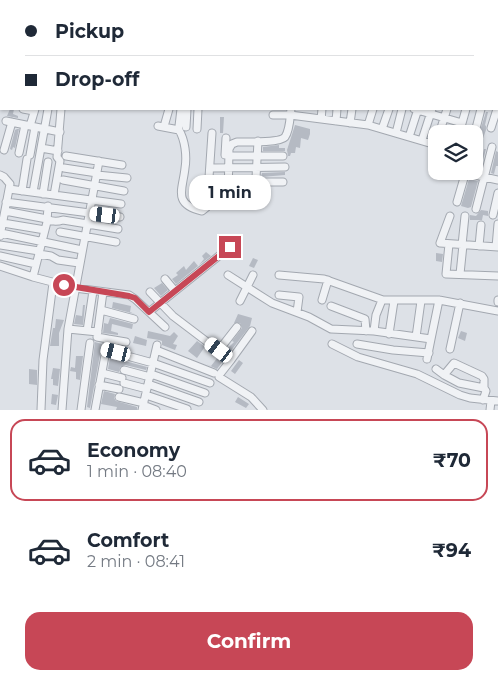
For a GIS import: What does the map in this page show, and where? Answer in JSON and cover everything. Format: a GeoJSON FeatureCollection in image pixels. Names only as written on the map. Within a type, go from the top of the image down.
{"type":"FeatureCollection","features":[{"type":"Feature","properties":{"kind":"street"},"geometry":{"type":"LineString","coordinates":[[20,153],[34,110]]}},
{"type":"Feature","properties":{"kind":"street"},"geometry":{"type":"LineString","coordinates":[[169,110],[162,124],[180,130],[183,137],[186,167],[180,192],[184,201],[194,209],[202,211],[207,207],[212,133]]}},
{"type":"Feature","properties":{"kind":"street"},"geometry":{"type":"LineString","coordinates":[[182,110],[183,127],[187,110]]}},
{"type":"Feature","properties":{"kind":"street"},"geometry":{"type":"LineString","coordinates":[[197,129],[198,110]]}},
{"type":"Feature","properties":{"kind":"street"},"geometry":{"type":"LineString","coordinates":[[305,117],[306,110]]}},
{"type":"Feature","properties":{"kind":"street"},"geometry":{"type":"LineString","coordinates":[[321,119],[322,110]]}},
{"type":"Feature","properties":{"kind":"street"},"geometry":{"type":"LineString","coordinates":[[336,121],[337,110]]}},
{"type":"Feature","properties":{"kind":"street"},"geometry":{"type":"LineString","coordinates":[[350,123],[352,110]]}},
{"type":"Feature","properties":{"kind":"street"},"geometry":{"type":"LineString","coordinates":[[368,125],[373,110]]}},
{"type":"Feature","properties":{"kind":"street"},"geometry":{"type":"LineString","coordinates":[[382,129],[388,110]]}},
{"type":"Feature","properties":{"kind":"street"},"geometry":{"type":"LineString","coordinates":[[396,133],[402,110]]}},
{"type":"Feature","properties":{"kind":"street"},"geometry":{"type":"LineString","coordinates":[[409,137],[416,110]]}},
{"type":"Feature","properties":{"kind":"street"},"geometry":{"type":"LineString","coordinates":[[442,125],[447,110]]}},
{"type":"Feature","properties":{"kind":"street"},"geometry":{"type":"LineString","coordinates":[[422,140],[431,111],[444,118],[462,123],[466,110]]}},
{"type":"Feature","properties":{"kind":"street"},"geometry":{"type":"LineString","coordinates":[[477,125],[481,110]]}},
{"type":"Feature","properties":{"kind":"street"},"geometry":{"type":"LineString","coordinates":[[491,128],[496,110]]}},
{"type":"Feature","properties":{"kind":"street"},"geometry":{"type":"LineString","coordinates":[[34,192],[48,111],[61,112],[57,157],[60,161],[54,195]]}},
{"type":"Feature","properties":{"kind":"street"},"geometry":{"type":"LineString","coordinates":[[227,168],[229,149],[232,144],[237,142],[275,141],[284,138],[287,133],[290,112]]}},
{"type":"Feature","properties":{"kind":"street"},"geometry":{"type":"LineString","coordinates":[[273,114],[290,112],[305,117],[368,125],[428,141]]}},
{"type":"Feature","properties":{"kind":"street"},"geometry":{"type":"LineString","coordinates":[[4,150],[9,122],[60,132]]}},
{"type":"Feature","properties":{"kind":"street"},"geometry":{"type":"LineString","coordinates":[[22,191],[29,157],[30,126]]}},
{"type":"Feature","properties":{"kind":"street"},"geometry":{"type":"LineString","coordinates":[[226,138],[228,200],[255,196],[258,141]]}},
{"type":"Feature","properties":{"kind":"street"},"geometry":{"type":"LineString","coordinates":[[476,209],[492,147]]}},
{"type":"Feature","properties":{"kind":"street"},"geometry":{"type":"LineString","coordinates":[[41,148],[58,151]]}},
{"type":"Feature","properties":{"kind":"street"},"geometry":{"type":"LineString","coordinates":[[66,156],[122,165]]}},
{"type":"Feature","properties":{"kind":"street"},"geometry":{"type":"LineString","coordinates":[[229,156],[283,156]]}},
{"type":"Feature","properties":{"kind":"street"},"geometry":{"type":"LineString","coordinates":[[62,410],[68,329],[99,161]]}},
{"type":"Feature","properties":{"kind":"street"},"geometry":{"type":"LineString","coordinates":[[43,194],[48,162]]}},
{"type":"Feature","properties":{"kind":"street"},"geometry":{"type":"LineString","coordinates":[[210,168],[286,167]]}},
{"type":"Feature","properties":{"kind":"street"},"geometry":{"type":"LineString","coordinates":[[64,168],[128,178]]}},
{"type":"Feature","properties":{"kind":"street"},"geometry":{"type":"LineString","coordinates":[[0,175],[8,180],[10,184],[0,235],[82,250]]}},
{"type":"Feature","properties":{"kind":"street"},"geometry":{"type":"LineString","coordinates":[[485,177],[498,180]]}},
{"type":"Feature","properties":{"kind":"street"},"geometry":{"type":"LineString","coordinates":[[63,180],[124,191]]}},
{"type":"Feature","properties":{"kind":"street"},"geometry":{"type":"LineString","coordinates":[[457,202],[464,180]]}},
{"type":"Feature","properties":{"kind":"street"},"geometry":{"type":"LineString","coordinates":[[228,182],[283,182]]}},
{"type":"Feature","properties":{"kind":"street"},"geometry":{"type":"LineString","coordinates":[[9,188],[121,204]]}},
{"type":"Feature","properties":{"kind":"street"},"geometry":{"type":"LineString","coordinates":[[492,215],[498,193]]}},
{"type":"Feature","properties":{"kind":"street"},"geometry":{"type":"LineString","coordinates":[[6,202],[48,206],[90,214],[120,217]]}},
{"type":"Feature","properties":{"kind":"street"},"geometry":{"type":"LineString","coordinates":[[33,277],[42,242],[48,206]]}},
{"type":"Feature","properties":{"kind":"street"},"geometry":{"type":"LineString","coordinates":[[5,211],[47,218],[51,221],[63,220],[118,229]]}},
{"type":"Feature","properties":{"kind":"street"},"geometry":{"type":"LineString","coordinates":[[450,216],[440,243],[497,247],[498,224]]}},
{"type":"Feature","properties":{"kind":"street"},"geometry":{"type":"LineString","coordinates":[[460,274],[465,216]]}},
{"type":"Feature","properties":{"kind":"street"},"geometry":{"type":"LineString","coordinates":[[3,223],[44,230]]}},
{"type":"Feature","properties":{"kind":"street"},"geometry":{"type":"LineString","coordinates":[[479,246],[481,224]]}},
{"type":"Feature","properties":{"kind":"street"},"geometry":{"type":"LineString","coordinates":[[60,232],[116,242]]}},
{"type":"Feature","properties":{"kind":"street"},"geometry":{"type":"LineString","coordinates":[[70,248],[72,234]]}},
{"type":"Feature","properties":{"kind":"street"},"geometry":{"type":"LineString","coordinates":[[449,244],[446,274],[498,276]]}},
{"type":"Feature","properties":{"kind":"street"},"geometry":{"type":"LineString","coordinates":[[0,245],[51,256],[58,260],[79,263]]}},
{"type":"Feature","properties":{"kind":"street"},"geometry":{"type":"LineString","coordinates":[[149,312],[230,247]]}},
{"type":"Feature","properties":{"kind":"street"},"geometry":{"type":"LineString","coordinates":[[0,256],[36,264]]}},
{"type":"Feature","properties":{"kind":"street"},"geometry":{"type":"LineString","coordinates":[[0,266],[75,288],[135,298],[165,328]]}},
{"type":"Feature","properties":{"kind":"street"},"geometry":{"type":"LineString","coordinates":[[228,275],[272,303],[309,316],[331,329],[374,331],[431,339]]}},
{"type":"Feature","properties":{"kind":"street"},"geometry":{"type":"LineString","coordinates":[[240,301],[253,275]]}},
{"type":"Feature","properties":{"kind":"street"},"geometry":{"type":"LineString","coordinates":[[279,275],[328,280],[382,300],[439,300],[498,311]]}},
{"type":"Feature","properties":{"kind":"street"},"geometry":{"type":"LineString","coordinates":[[165,279],[175,291]]}},
{"type":"Feature","properties":{"kind":"street"},"geometry":{"type":"LineString","coordinates":[[322,300],[328,280]]}},
{"type":"Feature","properties":{"kind":"street"},"geometry":{"type":"LineString","coordinates":[[41,410],[43,360],[53,282]]}},
{"type":"Feature","properties":{"kind":"street"},"geometry":{"type":"LineString","coordinates":[[87,330],[93,291]]}},
{"type":"Feature","properties":{"kind":"street"},"geometry":{"type":"LineString","coordinates":[[104,292],[97,337],[126,342]]}},
{"type":"Feature","properties":{"kind":"street"},"geometry":{"type":"LineString","coordinates":[[150,292],[160,304],[231,360]]}},
{"type":"Feature","properties":{"kind":"street"},"geometry":{"type":"LineString","coordinates":[[279,295],[299,297],[298,312]]}},
{"type":"Feature","properties":{"kind":"street"},"geometry":{"type":"LineString","coordinates":[[374,331],[376,315],[382,300]]}},
{"type":"Feature","properties":{"kind":"street"},"geometry":{"type":"LineString","coordinates":[[358,344],[428,356],[439,300]]}},
{"type":"Feature","properties":{"kind":"street"},"geometry":{"type":"LineString","coordinates":[[389,334],[394,301]]}},
{"type":"Feature","properties":{"kind":"street"},"geometry":{"type":"LineString","coordinates":[[416,337],[422,301]]}},
{"type":"Feature","properties":{"kind":"street"},"geometry":{"type":"LineString","coordinates":[[450,349],[460,303]]}},
{"type":"Feature","properties":{"kind":"street"},"geometry":{"type":"LineString","coordinates":[[331,306],[365,319],[366,331]]}},
{"type":"Feature","properties":{"kind":"street"},"geometry":{"type":"LineString","coordinates":[[101,310],[134,319]]}},
{"type":"Feature","properties":{"kind":"street"},"geometry":{"type":"LineString","coordinates":[[219,350],[237,327]]}},
{"type":"Feature","properties":{"kind":"street"},"geometry":{"type":"LineString","coordinates":[[68,329],[98,332]]}},
{"type":"Feature","properties":{"kind":"street"},"geometry":{"type":"LineString","coordinates":[[252,331],[219,377],[251,397],[263,410]]}},
{"type":"Feature","properties":{"kind":"street"},"geometry":{"type":"LineString","coordinates":[[95,410],[108,339]]}},
{"type":"Feature","properties":{"kind":"street"},"geometry":{"type":"LineString","coordinates":[[81,410],[90,344]]}},
{"type":"Feature","properties":{"kind":"street"},"geometry":{"type":"LineString","coordinates":[[332,344],[358,357],[417,374],[460,395],[494,401],[490,410]]}},
{"type":"Feature","properties":{"kind":"street"},"geometry":{"type":"LineString","coordinates":[[143,406],[157,347],[214,373]]}},
{"type":"Feature","properties":{"kind":"street"},"geometry":{"type":"LineString","coordinates":[[106,350],[153,363],[210,383]]}},
{"type":"Feature","properties":{"kind":"street"},"geometry":{"type":"LineString","coordinates":[[444,375],[454,363],[482,376],[486,390],[483,400]]}},
{"type":"Feature","properties":{"kind":"street"},"geometry":{"type":"LineString","coordinates":[[436,369],[459,383],[484,388]]}},
{"type":"Feature","properties":{"kind":"street"},"geometry":{"type":"LineString","coordinates":[[124,370],[187,409]]}},
{"type":"Feature","properties":{"kind":"street"},"geometry":{"type":"LineString","coordinates":[[102,374],[143,406],[156,410]]}},
{"type":"Feature","properties":{"kind":"street"},"geometry":{"type":"LineString","coordinates":[[148,384],[199,402]]}},
{"type":"Feature","properties":{"kind":"street"},"geometry":{"type":"LineString","coordinates":[[99,385],[121,387],[148,384],[205,393]]}},
{"type":"Feature","properties":{"kind":"building"},"geometry":{"type":"Polygon","coordinates":[[[10,110],[14,110],[13,114],[18,116],[18,118],[7,116],[10,110]]]}},
{"type":"Feature","properties":{"kind":"building"},"geometry":{"type":"Polygon","coordinates":[[[486,112],[488,112],[483,138],[482,125],[486,112]]]}},
{"type":"Feature","properties":{"kind":"building"},"geometry":{"type":"Polygon","coordinates":[[[220,117],[224,117],[223,133],[220,133],[220,117]]]}},
{"type":"Feature","properties":{"kind":"building"},"geometry":{"type":"Polygon","coordinates":[[[295,125],[310,129],[310,134],[308,140],[301,138],[300,148],[296,147],[295,153],[291,153],[288,156],[287,150],[295,125]]]}},
{"type":"Feature","properties":{"kind":"building"},"geometry":{"type":"Polygon","coordinates":[[[19,129],[15,148],[13,147],[12,150],[10,149],[15,130],[19,129]]]}},
{"type":"Feature","properties":{"kind":"building"},"geometry":{"type":"Polygon","coordinates":[[[279,145],[279,148],[285,148],[285,151],[263,151],[263,147],[279,145]]]}},
{"type":"Feature","properties":{"kind":"building"},"geometry":{"type":"Polygon","coordinates":[[[496,151],[498,152],[498,166],[496,166],[494,174],[491,173],[496,151]]]}},
{"type":"Feature","properties":{"kind":"building"},"geometry":{"type":"Polygon","coordinates":[[[285,172],[285,175],[261,177],[262,173],[285,172]]]}},
{"type":"Feature","properties":{"kind":"building"},"geometry":{"type":"Polygon","coordinates":[[[469,180],[478,181],[471,207],[461,206],[469,180]]]}},
{"type":"Feature","properties":{"kind":"building"},"geometry":{"type":"Polygon","coordinates":[[[259,200],[258,204],[251,203],[251,206],[232,206],[233,201],[259,200]]]}},
{"type":"Feature","properties":{"kind":"building"},"geometry":{"type":"Polygon","coordinates":[[[481,210],[488,211],[488,216],[483,215],[482,220],[470,220],[470,215],[476,216],[481,210]]]}},
{"type":"Feature","properties":{"kind":"building"},"geometry":{"type":"Polygon","coordinates":[[[206,252],[211,256],[199,265],[204,259],[202,256],[206,252]]]}},
{"type":"Feature","properties":{"kind":"building"},"geometry":{"type":"Polygon","coordinates":[[[436,253],[443,254],[442,262],[436,261],[436,253]]]}},
{"type":"Feature","properties":{"kind":"building"},"geometry":{"type":"Polygon","coordinates":[[[253,258],[258,260],[254,268],[249,266],[253,258]]]}},
{"type":"Feature","properties":{"kind":"building"},"geometry":{"type":"Polygon","coordinates":[[[194,261],[198,266],[176,284],[172,279],[178,275],[176,273],[184,266],[186,270],[194,261]]]}},
{"type":"Feature","properties":{"kind":"building"},"geometry":{"type":"Polygon","coordinates":[[[162,283],[168,290],[161,296],[154,288],[162,283]]]}},
{"type":"Feature","properties":{"kind":"building"},"geometry":{"type":"Polygon","coordinates":[[[113,302],[131,306],[130,312],[135,314],[112,308],[113,302]]]}},
{"type":"Feature","properties":{"kind":"building"},"geometry":{"type":"Polygon","coordinates":[[[83,305],[85,305],[83,325],[74,324],[76,315],[82,316],[83,305]]]}},
{"type":"Feature","properties":{"kind":"building"},"geometry":{"type":"Polygon","coordinates":[[[238,314],[252,318],[250,326],[230,352],[226,350],[234,342],[232,341],[242,328],[240,323],[234,323],[238,314]]]}},
{"type":"Feature","properties":{"kind":"building"},"geometry":{"type":"Polygon","coordinates":[[[110,318],[133,324],[132,329],[112,324],[111,331],[118,333],[118,335],[103,333],[104,323],[108,324],[110,318]]]}},
{"type":"Feature","properties":{"kind":"building"},"geometry":{"type":"Polygon","coordinates":[[[56,319],[64,320],[59,333],[59,346],[50,346],[53,328],[55,328],[56,319]]]}},
{"type":"Feature","properties":{"kind":"building"},"geometry":{"type":"Polygon","coordinates":[[[148,331],[170,336],[174,332],[178,336],[173,344],[177,345],[175,350],[162,345],[162,341],[147,338],[148,331]]]}},
{"type":"Feature","properties":{"kind":"building"},"geometry":{"type":"Polygon","coordinates":[[[461,331],[467,333],[465,341],[458,338],[461,331]]]}},
{"type":"Feature","properties":{"kind":"building"},"geometry":{"type":"Polygon","coordinates":[[[135,336],[147,340],[146,346],[133,343],[135,336]]]}},
{"type":"Feature","properties":{"kind":"building"},"geometry":{"type":"Polygon","coordinates":[[[193,338],[204,346],[197,358],[188,351],[197,341],[193,338]]]}},
{"type":"Feature","properties":{"kind":"building"},"geometry":{"type":"Polygon","coordinates":[[[95,342],[102,344],[90,408],[87,407],[95,342]]]}},
{"type":"Feature","properties":{"kind":"building"},"geometry":{"type":"Polygon","coordinates":[[[76,356],[83,356],[80,380],[76,379],[76,372],[70,371],[71,367],[75,368],[76,356]]]}},
{"type":"Feature","properties":{"kind":"building"},"geometry":{"type":"Polygon","coordinates":[[[110,357],[147,367],[146,370],[125,365],[120,367],[119,372],[108,369],[110,357]]]}},
{"type":"Feature","properties":{"kind":"building"},"geometry":{"type":"Polygon","coordinates":[[[218,357],[223,361],[217,369],[206,364],[211,366],[218,357]]]}},
{"type":"Feature","properties":{"kind":"building"},"geometry":{"type":"Polygon","coordinates":[[[239,360],[243,363],[235,374],[231,371],[239,360]]]}},
{"type":"Feature","properties":{"kind":"building"},"geometry":{"type":"Polygon","coordinates":[[[53,368],[60,369],[58,386],[53,385],[53,379],[51,379],[53,368]]]}},
{"type":"Feature","properties":{"kind":"building"},"geometry":{"type":"Polygon","coordinates":[[[29,369],[37,370],[37,385],[29,384],[29,369]]]}},
{"type":"Feature","properties":{"kind":"building"},"geometry":{"type":"Polygon","coordinates":[[[104,391],[115,394],[114,398],[116,401],[137,407],[137,410],[116,410],[117,407],[101,404],[104,391]]]}},
{"type":"Feature","properties":{"kind":"building"},"geometry":{"type":"Polygon","coordinates":[[[52,394],[58,395],[56,405],[51,404],[52,394]]]}},
{"type":"Feature","properties":{"kind":"building"},"geometry":{"type":"Polygon","coordinates":[[[238,397],[249,404],[246,408],[235,402],[238,397]]]}},
{"type":"Feature","properties":{"kind":"route"},"geometry":{"type":"LineString","coordinates":[[64,285],[129,296],[135,298],[149,312],[230,247]]}}]}
